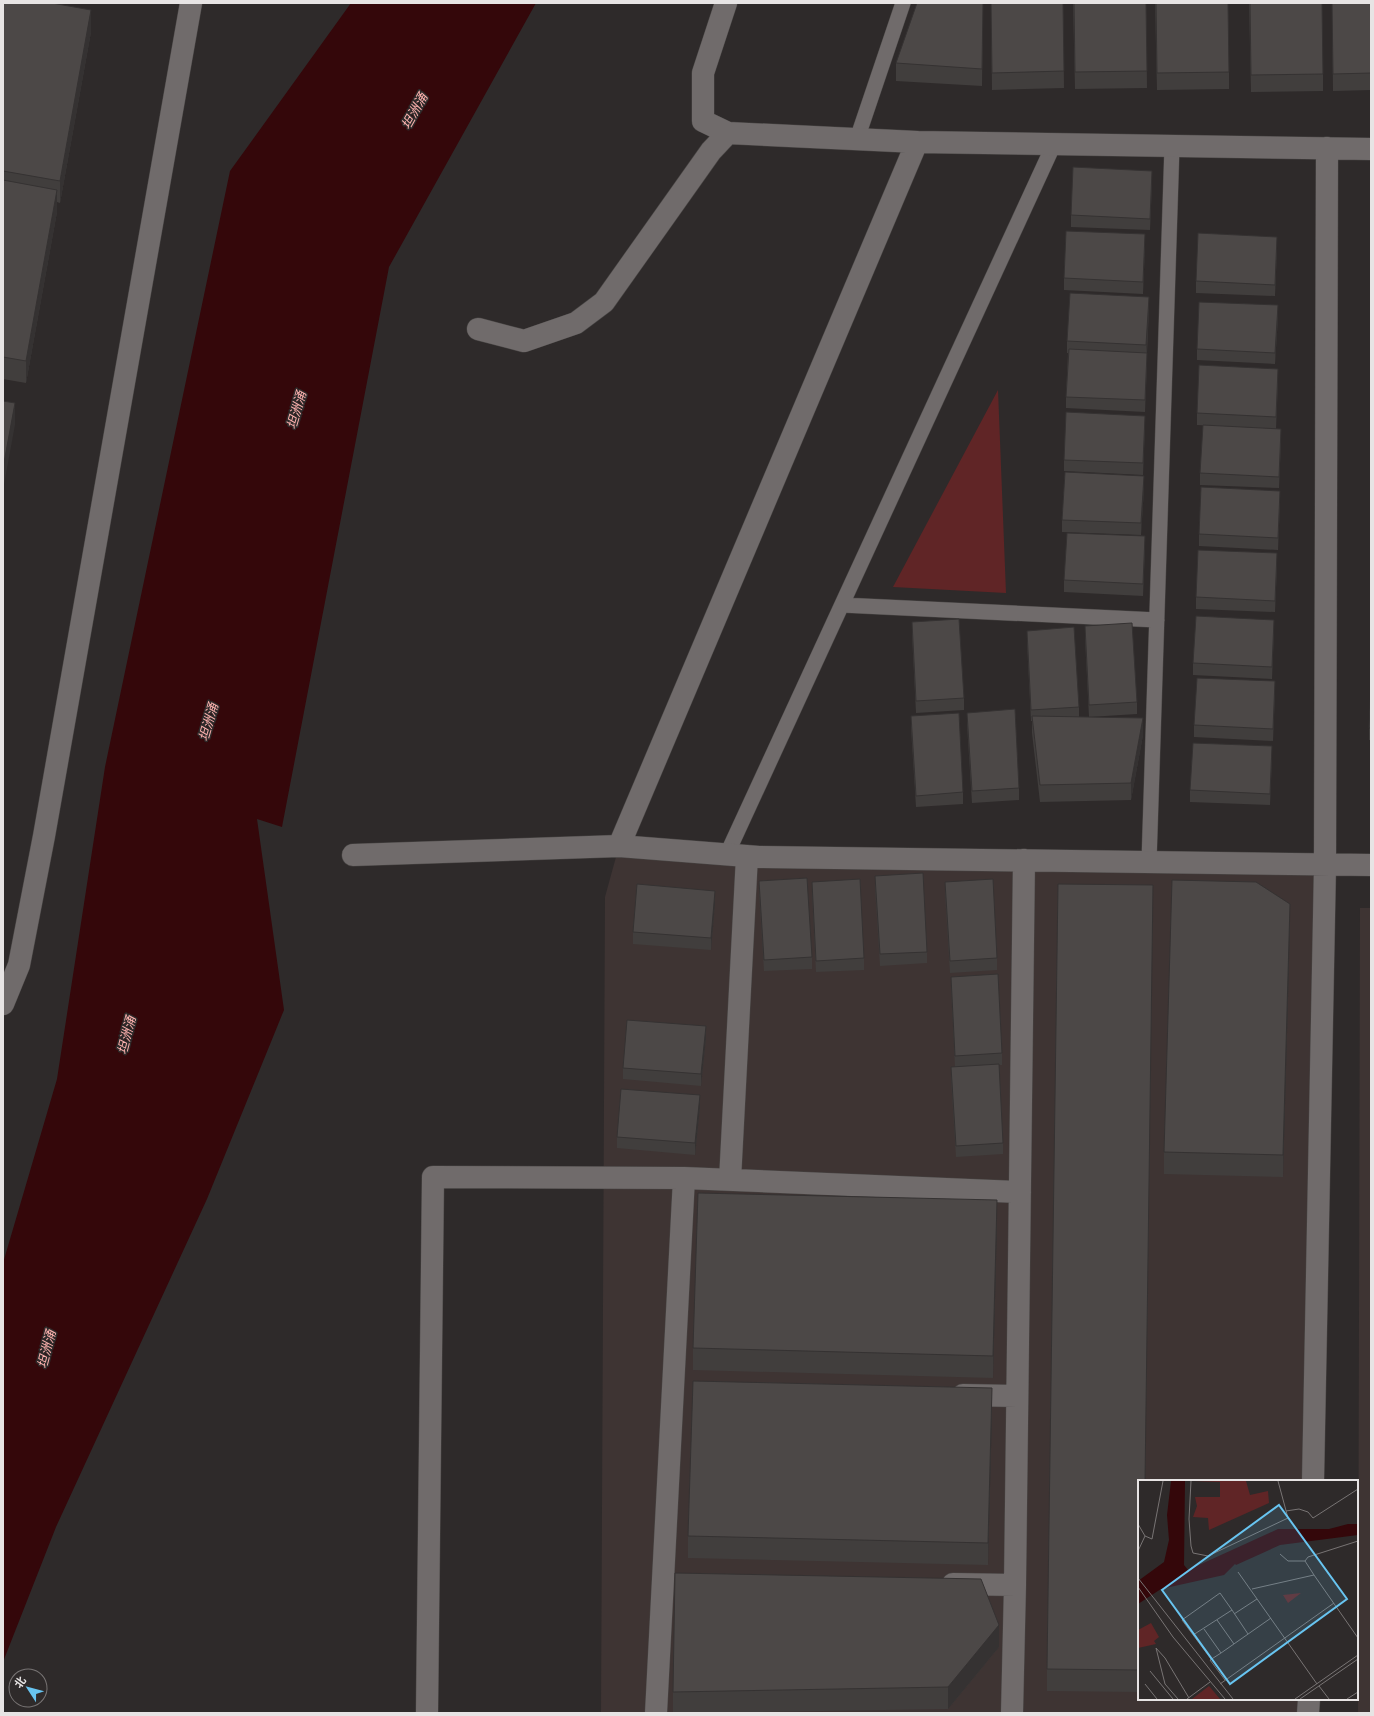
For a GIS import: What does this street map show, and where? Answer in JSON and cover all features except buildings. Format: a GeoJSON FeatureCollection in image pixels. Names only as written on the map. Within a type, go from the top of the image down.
{"type":"FeatureCollection","features":[{"type":"Feature","properties":{"kind":"street"},"geometry":{"type":"LineString","coordinates":[[3,1004],[19,964],[43,844],[191,3]]}},
{"type":"Feature","properties":{"kind":"street"},"geometry":{"type":"LineString","coordinates":[[726,3],[703,73],[703,121],[728,133],[917,142],[1371,149]]}},
{"type":"Feature","properties":{"kind":"street"},"geometry":{"type":"LineString","coordinates":[[478,329],[524,341],[576,323],[604,302],[711,151],[728,133]]}},
{"type":"Feature","properties":{"kind":"street"},"geometry":{"type":"LineString","coordinates":[[619,846],[917,142]]}},
{"type":"Feature","properties":{"kind":"street"},"geometry":{"type":"LineString","coordinates":[[1313,1480],[1325,864],[1327,148]]}},
{"type":"Feature","properties":{"kind":"street"},"geometry":{"type":"LineString","coordinates":[[353,855],[619,846],[737,855],[1371,865]]}},
{"type":"Feature","properties":{"kind":"street"},"geometry":{"type":"LineString","coordinates":[[730,1180],[737,855]]}},
{"type":"Feature","properties":{"kind":"street"},"geometry":{"type":"LineString","coordinates":[[1012,1713],[1018,1396],[1024,860]]}},
{"type":"Feature","properties":{"kind":"street"},"geometry":{"type":"LineString","coordinates":[[427,1713],[433,1177],[684,1178],[1020,1192]]}},
{"type":"Feature","properties":{"kind":"street"},"geometry":{"type":"LineString","coordinates":[[656,1713],[672,1578],[681,1386],[684,1178]]}},
{"type":"Feature","properties":{"kind":"street"},"geometry":{"type":"LineString","coordinates":[[947,1394],[1018,1396]]}},
{"type":"Feature","properties":{"kind":"street"},"geometry":{"type":"LineString","coordinates":[[936,1584],[1015,1585]]}},
{"type":"Feature","properties":{"kind":"street"},"geometry":{"type":"LineString","coordinates":[[1308,1713],[1309,1700]]}},
{"type":"Feature","properties":{"kind":"lane"},"geometry":{"type":"LineString","coordinates":[[857,139],[903,3]]}},
{"type":"Feature","properties":{"kind":"lane"},"geometry":{"type":"LineString","coordinates":[[737,855],[842,605],[1054,144]]}},
{"type":"Feature","properties":{"kind":"lane"},"geometry":{"type":"LineString","coordinates":[[1149,862],[1172,146]]}},
{"type":"Feature","properties":{"kind":"lane"},"geometry":{"type":"LineString","coordinates":[[842,605],[1157,620]]}},
{"type":"Feature","properties":{"kind":"shaded area"},"geometry":{"type":"Polygon","coordinates":[[[998,390],[1006,593],[893,587],[998,390]]]}},
{"type":"Feature","properties":{"kind":"shaded area"},"geometry":{"type":"Polygon","coordinates":[[[619,846],[1325,865],[1313,1480],[1138,1480],[1138,1700],[1309,1700],[1308,1713],[601,1713],[605,897],[619,846]]]}},
{"type":"Feature","properties":{"kind":"shaded area"},"geometry":{"type":"Polygon","coordinates":[[[1360,908],[1371,908],[1371,1713],[1358,1713],[1360,908]]]}},
{"type":"Feature","properties":{"kind":"water","name":"坦洲涌"},"geometry":{"type":"Polygon","coordinates":[[[351,3],[536,3],[389,267],[282,827],[257,819],[284,1010],[207,1199],[56,1527],[3,1662],[3,1263],[57,1079],[105,767],[230,171],[351,3]]]}}]}
